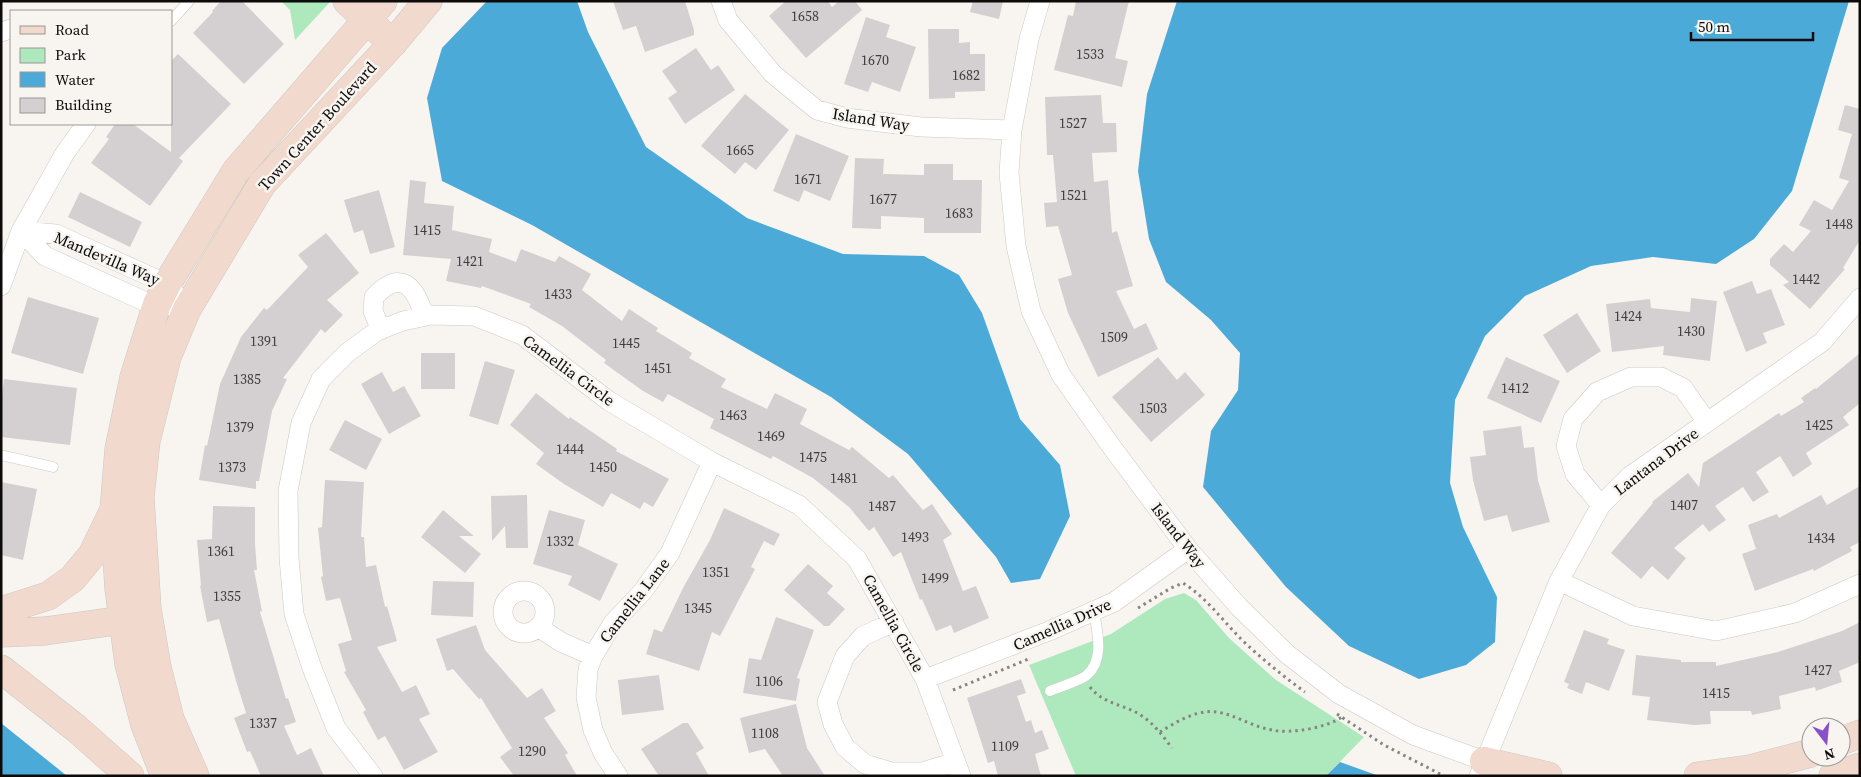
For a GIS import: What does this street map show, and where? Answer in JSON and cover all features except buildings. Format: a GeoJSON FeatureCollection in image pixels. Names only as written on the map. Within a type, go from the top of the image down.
{"type":"FeatureCollection","features":[{"type":"Feature","properties":{"kind":"street"},"geometry":{"type":"LineString","coordinates":[[347,1],[375,10],[393,43]]}},
{"type":"Feature","properties":{"kind":"street","name":"Town Center Boulevard"},"geometry":{"type":"LineString","coordinates":[[165,776],[143,716],[129,664],[130,611],[146,441],[167,357],[187,309],[262,184],[393,43],[428,1]]}},
{"type":"Feature","properties":{"kind":"street","name":"Island Way"},"geometry":{"type":"LineString","coordinates":[[721,1],[728,20],[773,74],[817,110],[847,118],[921,127],[1012,130]]}},
{"type":"Feature","properties":{"kind":"street","name":"Island Way"},"geometry":{"type":"LineString","coordinates":[[1040,1],[1029,39],[1012,130],[1009,172],[1016,246],[1031,311],[1062,375],[1111,446],[1188,550],[1239,607],[1287,654],[1339,694],[1413,735],[1481,768],[1548,776]]}},
{"type":"Feature","properties":{"kind":"street","name":"Town Center Boulevard"},"geometry":{"type":"LineString","coordinates":[[195,776],[170,719],[157,667],[130,611],[114,510],[119,449],[134,377],[162,294],[236,171],[375,10]]}},
{"type":"Feature","properties":{"kind":"street"},"geometry":{"type":"LineString","coordinates":[[1,286],[21,231],[65,153],[85,125]]}},
{"type":"Feature","properties":{"kind":"street","name":"Mandevilla Way"},"geometry":{"type":"LineString","coordinates":[[21,231],[45,256],[146,302],[162,294]]}},
{"type":"Feature","properties":{"kind":"street","name":"Mandevilla Way"},"geometry":{"type":"LineString","coordinates":[[21,231],[56,234],[187,309]]}},
{"type":"Feature","properties":{"kind":"street"},"geometry":{"type":"LineString","coordinates":[[381,330],[373,311],[374,297],[384,286],[399,282],[409,286],[417,296],[424,316]]}},
{"type":"Feature","properties":{"kind":"street","name":"Lantana Drive"},"geometry":{"type":"LineString","coordinates":[[1481,768],[1559,581],[1601,505],[1630,476],[1822,342],[1860,298]]}},
{"type":"Feature","properties":{"kind":"street","name":"Camellia Circle"},"geometry":{"type":"LineString","coordinates":[[373,776],[336,728],[312,668],[294,614],[288,491],[301,423],[321,379],[347,353],[381,330],[403,321],[424,316],[474,316],[522,335],[609,401],[712,462],[799,505],[857,559],[925,679],[958,769]]}},
{"type":"Feature","properties":{"kind":"street"},"geometry":{"type":"LineString","coordinates":[[1601,505],[1575,474],[1566,446],[1573,419],[1597,392],[1631,377],[1661,377],[1683,388],[1708,422]]}},
{"type":"Feature","properties":{"kind":"street","name":"Camellia Lane"},"geometry":{"type":"LineString","coordinates":[[618,776],[597,742],[589,712],[586,682],[588,669],[593,656],[613,623],[643,591],[670,553],[712,462]]}},
{"type":"Feature","properties":{"kind":"street"},"geometry":{"type":"LineString","coordinates":[[1,611],[48,596],[72,579],[92,555],[114,510]]}},
{"type":"Feature","properties":{"kind":"street","name":"Camellia Drive"},"geometry":{"type":"LineString","coordinates":[[925,679],[1049,631],[1114,602],[1188,550]]}},
{"type":"Feature","properties":{"kind":"street"},"geometry":{"type":"LineString","coordinates":[[1559,581],[1633,616],[1716,631],[1795,613],[1860,584]]}},
{"type":"Feature","properties":{"kind":"street"},"geometry":{"type":"LineString","coordinates":[[1,616],[130,611]]}},
{"type":"Feature","properties":{"kind":"street"},"geometry":{"type":"LineString","coordinates":[[1,633],[45,631],[130,611]]}},
{"type":"Feature","properties":{"kind":"street"},"geometry":{"type":"LineString","coordinates":[[894,622],[863,636],[844,656],[827,702],[833,724],[845,747],[865,764],[892,772],[958,769]]}},
{"type":"Feature","properties":{"kind":"street","name":"Camellia Lane"},"geometry":{"type":"LineString","coordinates":[[538,627],[561,642],[593,656]]}},
{"type":"Feature","properties":{"kind":"street"},"geometry":{"type":"LineString","coordinates":[[1,669],[77,729],[130,776]]}},
{"type":"Feature","properties":{"kind":"street"},"geometry":{"type":"LineString","coordinates":[[1698,776],[1750,769],[1801,756]]}},
{"type":"Feature","properties":{"kind":"street"},"geometry":{"type":"LineString","coordinates":[[1833,776],[1860,767]]}},
{"type":"Feature","properties":{"kind":"lane"},"geometry":{"type":"LineString","coordinates":[[172,20],[189,1]]}},
{"type":"Feature","properties":{"kind":"lane"},"geometry":{"type":"LineString","coordinates":[[1,455],[53,467]]}},
{"type":"Feature","properties":{"kind":"lane"},"geometry":{"type":"LineString","coordinates":[[1050,691],[1086,676],[1094,664],[1099,646],[1094,611]]}},
{"type":"Feature","properties":{"kind":"path"},"geometry":{"type":"LineString","coordinates":[[1134,610],[1183,583],[1194,590],[1242,640],[1278,672],[1310,696]]}},
{"type":"Feature","properties":{"kind":"path"},"geometry":{"type":"LineString","coordinates":[[953,690],[1039,655]]}},
{"type":"Feature","properties":{"kind":"path"},"geometry":{"type":"LineString","coordinates":[[1086,676],[1089,686],[1096,695],[1112,704],[1141,715],[1160,732],[1172,748]]}},
{"type":"Feature","properties":{"kind":"path"},"geometry":{"type":"LineString","coordinates":[[1160,732],[1178,721],[1200,713],[1216,712],[1272,730],[1292,731],[1322,726],[1341,718],[1358,704]]}},
{"type":"Feature","properties":{"kind":"path"},"geometry":{"type":"LineString","coordinates":[[1334,712],[1384,745],[1444,776]]}},
{"type":"Feature","properties":{"kind":"green space"},"geometry":{"type":"Polygon","coordinates":[[[281,1],[331,1],[295,40],[290,10],[281,1]]]}},
{"type":"Feature","properties":{"kind":"green space"},"geometry":{"type":"Polygon","coordinates":[[[1184,593],[1196,600],[1229,638],[1276,680],[1364,737],[1326,776],[1076,776],[1029,665],[1111,634],[1165,599],[1184,593]]]}},
{"type":"Feature","properties":{"kind":"water"},"geometry":{"type":"Polygon","coordinates":[[[487,1],[577,1],[588,32],[646,147],[747,218],[843,254],[924,256],[959,275],[982,313],[1020,419],[1060,465],[1070,516],[1040,579],[1011,583],[996,557],[908,454],[831,397],[532,225],[442,181],[427,98],[442,48],[487,1]]]}},
{"type":"Feature","properties":{"kind":"water"},"geometry":{"type":"Polygon","coordinates":[[[1177,1],[1849,1],[1792,191],[1754,239],[1716,264],[1653,257],[1591,266],[1525,296],[1485,336],[1455,400],[1450,483],[1463,527],[1497,597],[1495,642],[1466,665],[1419,679],[1349,646],[1286,587],[1203,487],[1211,431],[1238,390],[1240,353],[1211,320],[1166,282],[1149,239],[1138,171],[1147,94],[1177,1]]]}},
{"type":"Feature","properties":{"kind":"water"},"geometry":{"type":"Polygon","coordinates":[[[1,723],[67,776],[1,776],[1,723]]]}},
{"type":"Feature","properties":{"kind":"water"},"geometry":{"type":"Polygon","coordinates":[[[1340,762],[1379,776],[1326,776],[1340,762]]]}}]}
